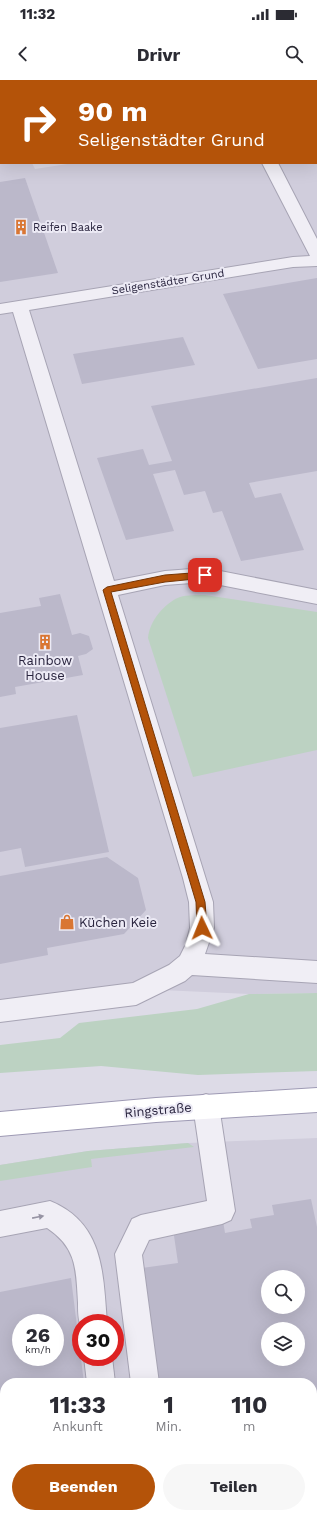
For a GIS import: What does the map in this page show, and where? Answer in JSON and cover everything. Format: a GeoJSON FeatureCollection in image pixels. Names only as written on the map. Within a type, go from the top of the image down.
{"type":"FeatureCollection","features":[{"type":"Feature","properties":{"kind":"main road","name":"Ringstraße"},"geometry":{"type":"LineString","coordinates":[[0,1124],[206,1106],[317,1100]]}},
{"type":"Feature","properties":{"kind":"street"},"geometry":{"type":"LineString","coordinates":[[271,164],[317,255]]}},
{"type":"Feature","properties":{"kind":"street","name":"Seligenstädter Grund"},"geometry":{"type":"LineString","coordinates":[[0,1011],[136,994],[177,973],[188,964],[197,946],[202,928],[201,902],[107,590],[10,308],[285,264],[317,261]]}},
{"type":"Feature","properties":{"kind":"street"},"geometry":{"type":"LineString","coordinates":[[107,590],[171,578],[205,575],[317,597]]}},
{"type":"Feature","properties":{"kind":"street"},"geometry":{"type":"LineString","coordinates":[[188,964],[317,972]]}},
{"type":"Feature","properties":{"kind":"street"},"geometry":{"type":"LineString","coordinates":[[144,1378],[128,1254],[141,1228],[222,1211],[206,1106]]}},
{"type":"Feature","properties":{"kind":"street"},"geometry":{"type":"LineString","coordinates":[[0,1224],[50,1214],[64,1223],[78,1238],[85,1255],[92,1314]]}},
{"type":"Feature","properties":{"kind":"street"},"geometry":{"type":"LineString","coordinates":[[99,1366],[100,1378]]}},
{"type":"Feature","properties":{"kind":"shaded area"},"geometry":{"type":"Polygon","coordinates":[[[0,164],[32,164],[35,169],[68,164],[317,164],[317,993],[249,994],[117,988],[0,1003],[0,164]]]}},
{"type":"Feature","properties":{"kind":"shaded area"},"geometry":{"type":"Polygon","coordinates":[[[317,1138],[317,1378],[0,1378],[0,1165],[88,1151],[188,1143],[317,1138]]]}},
{"type":"Feature","properties":{"kind":"green space"},"geometry":{"type":"Polygon","coordinates":[[[189,595],[205,595],[317,612],[317,750],[193,777],[148,638],[154,620],[168,604],[180,597],[189,595]]]}},
{"type":"Feature","properties":{"kind":"green space"},"geometry":{"type":"Polygon","coordinates":[[[317,993],[317,1071],[198,1075],[101,1066],[0,1073],[0,1045],[60,1038],[79,1023],[197,1009],[249,994],[317,993]]]}},
{"type":"Feature","properties":{"kind":"green space"},"geometry":{"type":"Polygon","coordinates":[[[188,1143],[194,1147],[91,1159],[92,1167],[0,1181],[0,1165],[88,1151],[188,1143]]]}},
{"type":"Feature","properties":{"kind":"building","name":"Reifen Baake"},"geometry":{"type":"Polygon","coordinates":[[[25,178],[58,273],[0,282],[0,182],[25,178]]]}},
{"type":"Feature","properties":{"kind":"building"},"geometry":{"type":"Polygon","coordinates":[[[317,278],[317,359],[258,369],[223,294],[317,278]]]}},
{"type":"Feature","properties":{"kind":"building"},"geometry":{"type":"Polygon","coordinates":[[[183,337],[195,365],[82,384],[73,354],[183,337]]]}},
{"type":"Feature","properties":{"kind":"building"},"geometry":{"type":"Polygon","coordinates":[[[317,378],[317,471],[249,483],[255,498],[281,493],[304,550],[241,561],[222,511],[213,513],[205,491],[184,495],[175,470],[153,474],[174,531],[126,540],[97,458],[143,449],[149,465],[172,461],[151,406],[317,378]]]}},
{"type":"Feature","properties":{"kind":"building","name":"Rainbow House"},"geometry":{"type":"Polygon","coordinates":[[[60,594],[72,635],[80,633],[89,636],[93,649],[86,654],[78,656],[83,675],[15,687],[16,694],[0,697],[0,613],[41,606],[39,598],[60,594]]]}},
{"type":"Feature","properties":{"kind":"building"},"geometry":{"type":"Polygon","coordinates":[[[77,715],[109,852],[25,867],[21,848],[0,852],[0,728],[77,715]]]}},
{"type":"Feature","properties":{"kind":"building","name":"Küchen Keie"},"geometry":{"type":"Polygon","coordinates":[[[107,857],[138,878],[146,910],[124,934],[47,948],[48,955],[0,964],[0,876],[107,857]]]}},
{"type":"Feature","properties":{"kind":"building"},"geometry":{"type":"Polygon","coordinates":[[[311,1199],[317,1227],[317,1378],[157,1378],[142,1268],[178,1263],[173,1229],[223,1221],[225,1233],[252,1228],[250,1219],[274,1215],[272,1205],[311,1199]]]}},
{"type":"Feature","properties":{"kind":"building"},"geometry":{"type":"Polygon","coordinates":[[[71,1278],[75,1314],[72,1314],[72,1366],[82,1366],[83,1378],[0,1378],[0,1292],[71,1278]]]}},
{"type":"Feature","properties":{"kind":"place","name":"Reifen Baake"},"geometry":{"type":"Point","coordinates":[21,227]}},
{"type":"Feature","properties":{"kind":"place","name":"Rainbow House"},"geometry":{"type":"Point","coordinates":[45,642]}},
{"type":"Feature","properties":{"kind":"place","name":"Küchen Keie"},"geometry":{"type":"Point","coordinates":[67,922]}},
{"type":"Feature","properties":{"kind":"route"},"geometry":{"type":"LineString","coordinates":[[202,928],[201,902],[107,590],[165,578],[205,575]]}}]}
